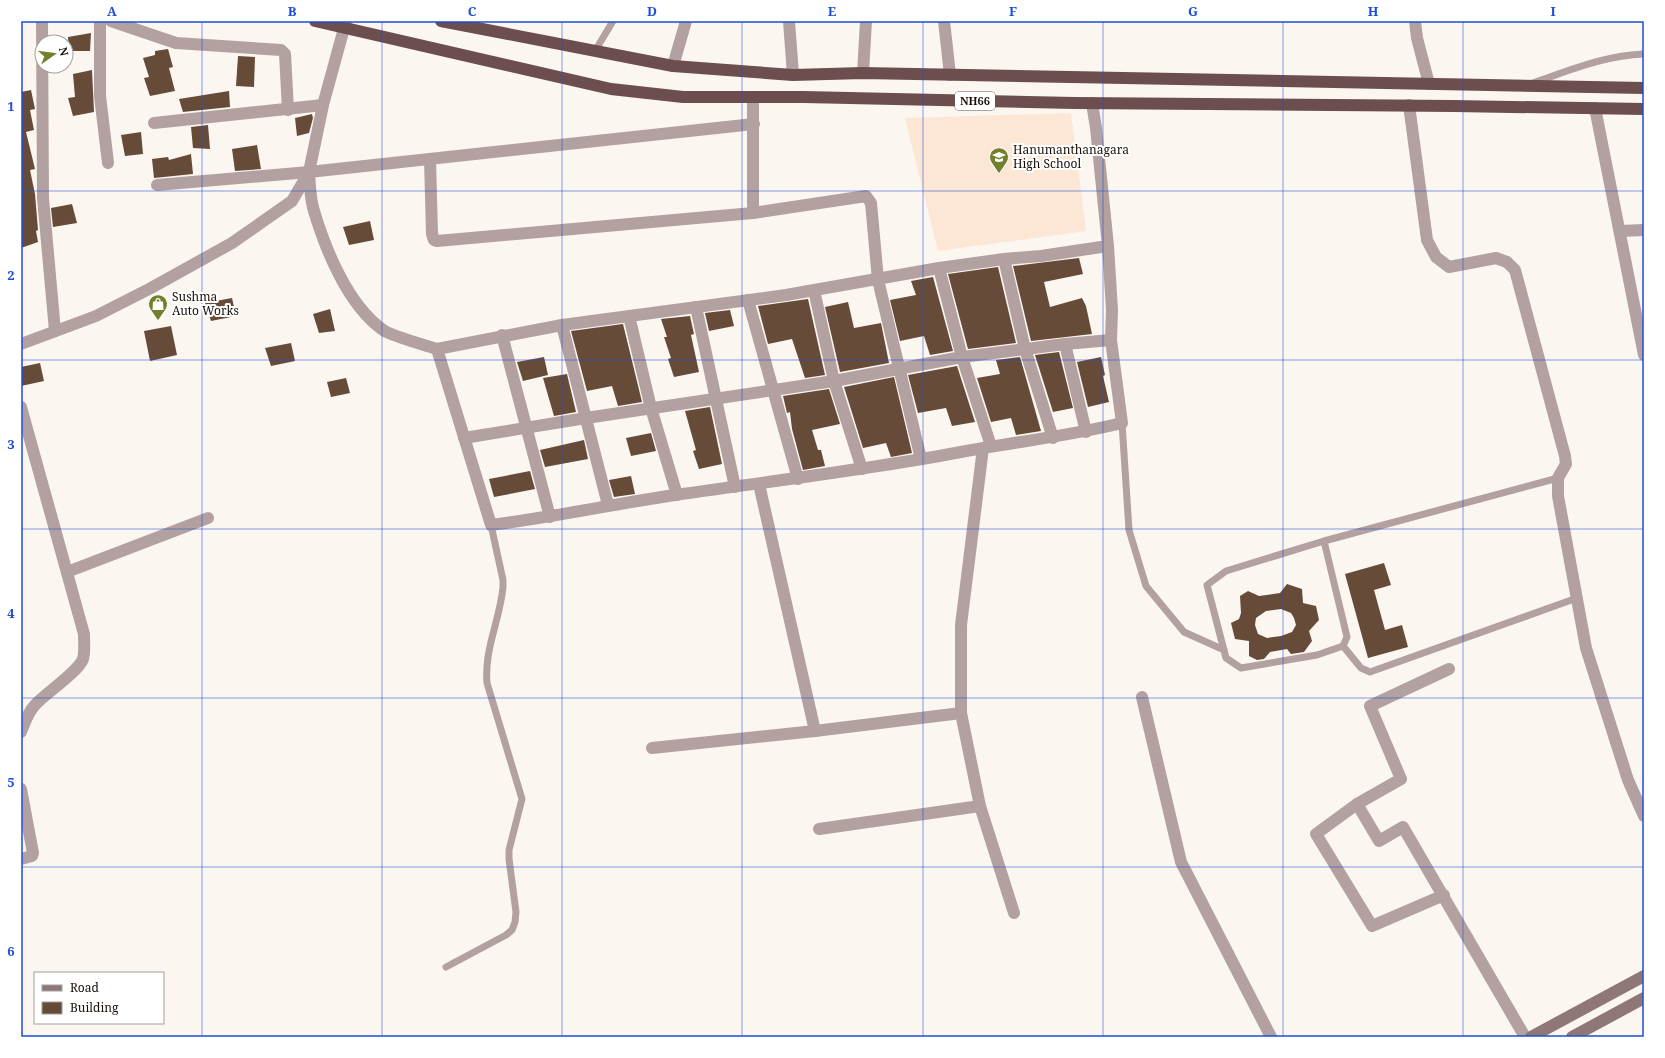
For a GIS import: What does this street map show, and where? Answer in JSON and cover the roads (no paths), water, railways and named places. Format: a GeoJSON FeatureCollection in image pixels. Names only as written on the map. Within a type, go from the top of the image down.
{"type":"FeatureCollection","features":[{"type":"Feature","properties":{"kind":"highway","name":"NH66"},"geometry":{"type":"LineString","coordinates":[[315,21],[345,24],[611,89],[683,97],[1643,109]]}},
{"type":"Feature","properties":{"kind":"highway","name":"NH66"},"geometry":{"type":"LineString","coordinates":[[441,21],[673,66],[793,75],[863,73],[1644,88]]}},
{"type":"Feature","properties":{"kind":"main road"},"geometry":{"type":"LineString","coordinates":[[1531,1037],[1644,976]]}},
{"type":"Feature","properties":{"kind":"main road"},"geometry":{"type":"LineString","coordinates":[[1572,1037],[1644,998]]}},
{"type":"Feature","properties":{"kind":"street"},"geometry":{"type":"LineString","coordinates":[[42,21],[43,198],[55,331]]}},
{"type":"Feature","properties":{"kind":"street"},"geometry":{"type":"LineString","coordinates":[[100,21],[100,96],[108,163]]}},
{"type":"Feature","properties":{"kind":"street"},"geometry":{"type":"LineString","coordinates":[[111,21],[176,43],[281,50],[285,54],[288,110]]}},
{"type":"Feature","properties":{"kind":"street"},"geometry":{"type":"LineString","coordinates":[[673,66],[686,21]]}},
{"type":"Feature","properties":{"kind":"street"},"geometry":{"type":"LineString","coordinates":[[789,21],[793,75]]}},
{"type":"Feature","properties":{"kind":"street"},"geometry":{"type":"LineString","coordinates":[[863,73],[866,21]]}},
{"type":"Feature","properties":{"kind":"street"},"geometry":{"type":"LineString","coordinates":[[944,21],[950,75]]}},
{"type":"Feature","properties":{"kind":"street"},"geometry":{"type":"LineString","coordinates":[[1415,21],[1417,38],[1429,84]]}},
{"type":"Feature","properties":{"kind":"street"},"geometry":{"type":"LineString","coordinates":[[21,344],[96,316],[151,288],[232,243],[292,201],[309,172],[323,105],[345,24]]}},
{"type":"Feature","properties":{"kind":"street"},"geometry":{"type":"LineString","coordinates":[[754,97],[754,213]]}},
{"type":"Feature","properties":{"kind":"street"},"geometry":{"type":"LineString","coordinates":[[437,349],[492,526],[550,517],[608,505],[862,470],[987,447],[1053,438],[1122,423],[1111,340],[1112,310],[1108,246],[1092,103]]}},
{"type":"Feature","properties":{"kind":"street"},"geometry":{"type":"LineString","coordinates":[[154,123],[288,110],[323,105]]}},
{"type":"Feature","properties":{"kind":"street"},"geometry":{"type":"LineString","coordinates":[[1409,105],[1427,240],[1436,258],[1449,267],[1496,258],[1506,262],[1515,270],[1565,456],[1566,464],[1558,478],[1558,496],[1586,648],[1628,780],[1644,816]]}},
{"type":"Feature","properties":{"kind":"street"},"geometry":{"type":"LineString","coordinates":[[1595,108],[1644,355]]}},
{"type":"Feature","properties":{"kind":"street"},"geometry":{"type":"LineString","coordinates":[[157,185],[309,172],[754,124]]}},
{"type":"Feature","properties":{"kind":"street"},"geometry":{"type":"LineString","coordinates":[[430,159],[432,234],[434,240],[437,241],[754,213],[866,196],[871,203],[878,280],[922,459]]}},
{"type":"Feature","properties":{"kind":"street"},"geometry":{"type":"LineString","coordinates":[[309,172],[314,210],[332,259],[348,292],[361,310],[384,331],[437,349],[502,335],[562,325],[748,300],[878,280],[939,268],[1004,259],[1042,256],[1108,246]]}},
{"type":"Feature","properties":{"kind":"street"},"geometry":{"type":"LineString","coordinates":[[1620,231],[1644,230]]}},
{"type":"Feature","properties":{"kind":"street"},"geometry":{"type":"LineString","coordinates":[[1004,259],[1025,349],[1053,438]]}},
{"type":"Feature","properties":{"kind":"street"},"geometry":{"type":"LineString","coordinates":[[939,268],[987,447],[961,625],[961,713],[980,806],[1014,913]]}},
{"type":"Feature","properties":{"kind":"street"},"geometry":{"type":"LineString","coordinates":[[814,290],[834,380],[862,470]]}},
{"type":"Feature","properties":{"kind":"street"},"geometry":{"type":"LineString","coordinates":[[748,300],[798,479]]}},
{"type":"Feature","properties":{"kind":"street"},"geometry":{"type":"LineString","coordinates":[[696,307],[735,487]]}},
{"type":"Feature","properties":{"kind":"street"},"geometry":{"type":"LineString","coordinates":[[630,316],[651,408],[677,495]]}},
{"type":"Feature","properties":{"kind":"street"},"geometry":{"type":"LineString","coordinates":[[562,325],[608,505]]}},
{"type":"Feature","properties":{"kind":"street"},"geometry":{"type":"LineString","coordinates":[[502,335],[550,517]]}},
{"type":"Feature","properties":{"kind":"street"},"geometry":{"type":"LineString","coordinates":[[464,438],[834,380],[962,357],[1065,344],[1111,340]]}},
{"type":"Feature","properties":{"kind":"street"},"geometry":{"type":"LineString","coordinates":[[1065,344],[1086,432]]}},
{"type":"Feature","properties":{"kind":"street"},"geometry":{"type":"LineString","coordinates":[[21,407],[84,634],[83,660],[77,668],[35,704],[27,716],[21,732]]}},
{"type":"Feature","properties":{"kind":"street"},"geometry":{"type":"LineString","coordinates":[[759,484],[815,731]]}},
{"type":"Feature","properties":{"kind":"street"},"geometry":{"type":"LineString","coordinates":[[67,572],[208,518]]}},
{"type":"Feature","properties":{"kind":"street"},"geometry":{"type":"LineString","coordinates":[[1444,895],[1372,926],[1316,834],[1357,804],[1401,779],[1370,706],[1449,668]]}},
{"type":"Feature","properties":{"kind":"street"},"geometry":{"type":"LineString","coordinates":[[1142,697],[1181,862],[1271,1037]]}},
{"type":"Feature","properties":{"kind":"street"},"geometry":{"type":"LineString","coordinates":[[652,748],[815,731],[961,713]]}},
{"type":"Feature","properties":{"kind":"street"},"geometry":{"type":"LineString","coordinates":[[21,789],[33,853],[32,856],[21,859]]}},
{"type":"Feature","properties":{"kind":"street"},"geometry":{"type":"LineString","coordinates":[[1357,804],[1379,841],[1403,827],[1444,895],[1525,1037]]}},
{"type":"Feature","properties":{"kind":"street"},"geometry":{"type":"LineString","coordinates":[[819,829],[980,806]]}},
{"type":"Feature","properties":{"kind":"lane"},"geometry":{"type":"LineString","coordinates":[[595,51],[613,21]]}},
{"type":"Feature","properties":{"kind":"lane"},"geometry":{"type":"LineString","coordinates":[[1523,86],[1597,62],[1633,54],[1644,54]]}},
{"type":"Feature","properties":{"kind":"lane"},"geometry":{"type":"LineString","coordinates":[[1122,423],[1129,530],[1146,586],[1184,632],[1224,650]]}},
{"type":"Feature","properties":{"kind":"lane"},"geometry":{"type":"LineString","coordinates":[[1324,541],[1348,637],[1343,646],[1317,655],[1242,668],[1226,658],[1207,585],[1226,572],[1324,541],[1558,478]]}},
{"type":"Feature","properties":{"kind":"lane"},"geometry":{"type":"LineString","coordinates":[[446,967],[506,935],[512,930],[515,922],[516,912],[509,850],[522,799],[487,683],[489,643],[503,587],[503,580],[492,526]]}},
{"type":"Feature","properties":{"kind":"lane"},"geometry":{"type":"LineString","coordinates":[[1343,646],[1361,668],[1370,672],[1577,598]]}},
{"type":"Feature","properties":{"kind":"place","name":"Hanumanthanagara High School"},"geometry":{"type":"Point","coordinates":[999,174]}},
{"type":"Feature","properties":{"kind":"place","name":"Sushma Auto Works"},"geometry":{"type":"Point","coordinates":[158,321]}}]}
